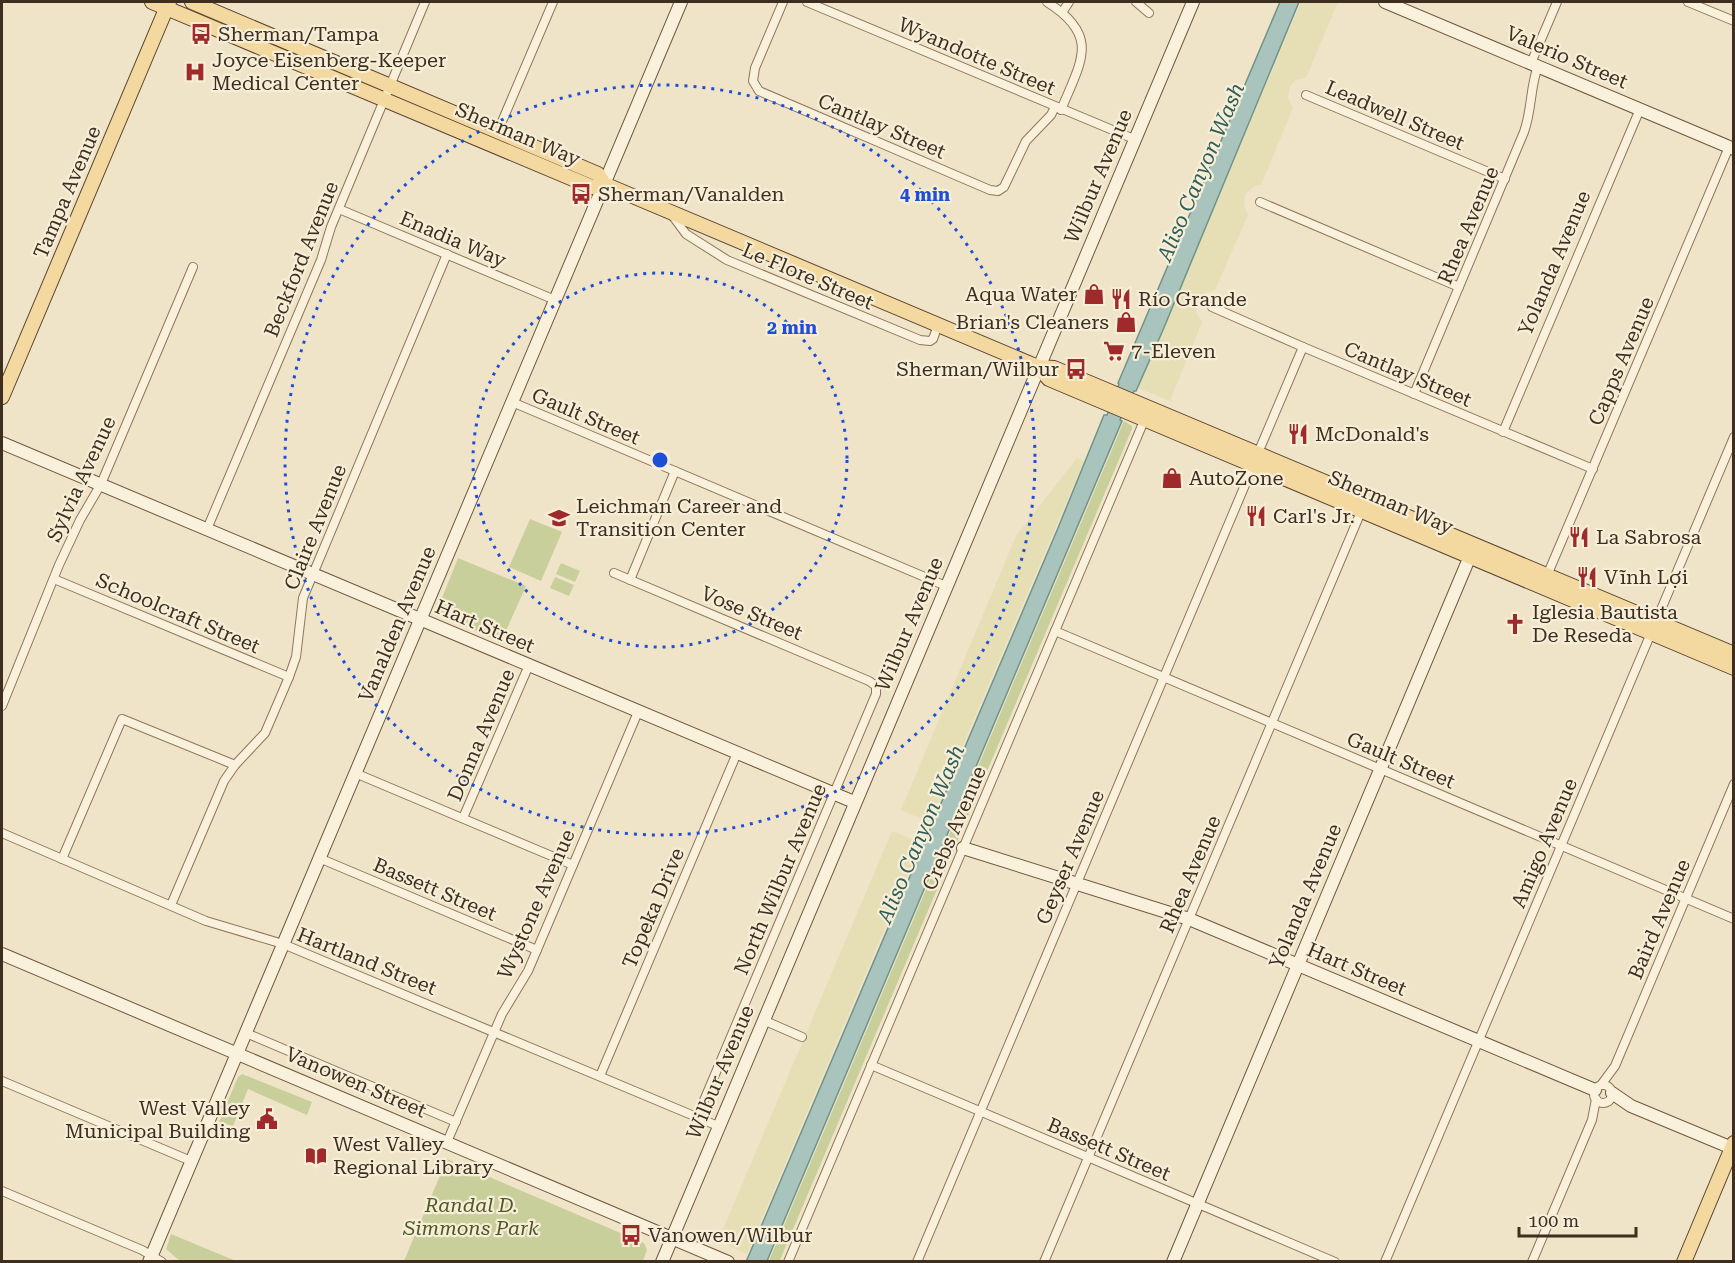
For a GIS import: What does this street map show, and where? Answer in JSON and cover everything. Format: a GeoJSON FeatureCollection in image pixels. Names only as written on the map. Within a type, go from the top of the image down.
{"type":"FeatureCollection","features":[{"type":"Feature","properties":{"kind":"main road","name":"Sherman Way"},"geometry":{"type":"LineString","coordinates":[[152,2],[168,5],[592,187],[604,184]]}},
{"type":"Feature","properties":{"kind":"main road","name":"Sherman Way"},"geometry":{"type":"LineString","coordinates":[[192,2],[598,174],[604,184],[1038,367],[1054,368],[1107,397],[1653,627],[1734,669]]}},
{"type":"Feature","properties":{"kind":"main road","name":"Tampa Avenue"},"geometry":{"type":"LineString","coordinates":[[2,397],[168,5]]}},
{"type":"Feature","properties":{"kind":"main road","name":"Sherman Way"},"geometry":{"type":"LineString","coordinates":[[1653,627],[1734,654]]}},
{"type":"Feature","properties":{"kind":"main road"},"geometry":{"type":"LineString","coordinates":[[1684,1262],[1728,1173],[1733,1146]]}},
{"type":"Feature","properties":{"kind":"street","name":"Beckford Avenue"},"geometry":{"type":"LineString","coordinates":[[207,529],[321,260],[339,209],[425,2]]}},
{"type":"Feature","properties":{"kind":"street"},"geometry":{"type":"LineString","coordinates":[[498,131],[553,2]]}},
{"type":"Feature","properties":{"kind":"street","name":"Vanalden Avenue"},"geometry":{"type":"LineString","coordinates":[[154,1259],[191,1161],[681,2]]}},
{"type":"Feature","properties":{"kind":"street","name":"Cantlay Street"},"geometry":{"type":"LineString","coordinates":[[783,2],[754,68],[754,85],[762,93],[990,190],[1000,190],[1004,187],[1026,141],[1058,108]]}},
{"type":"Feature","properties":{"kind":"street","name":"Wyandotte Street"},"geometry":{"type":"LineString","coordinates":[[807,2],[1134,139]]}},
{"type":"Feature","properties":{"kind":"street"},"geometry":{"type":"LineString","coordinates":[[1047,2],[1063,11],[1073,21],[1082,41],[1083,51],[1080,63],[1058,108]]}},
{"type":"Feature","properties":{"kind":"street"},"geometry":{"type":"LineString","coordinates":[[1063,11],[1070,2]]}},
{"type":"Feature","properties":{"kind":"street"},"geometry":{"type":"LineString","coordinates":[[1136,2],[1149,13]]}},
{"type":"Feature","properties":{"kind":"street","name":"Wilbur Avenue"},"geometry":{"type":"LineString","coordinates":[[662,1262],[1193,2]]}},
{"type":"Feature","properties":{"kind":"street","name":"Valerio Street"},"geometry":{"type":"LineString","coordinates":[[1385,2],[1731,148]]}},
{"type":"Feature","properties":{"kind":"street","name":"Rhea Avenue"},"geometry":{"type":"LineString","coordinates":[[1414,394],[1528,122],[1535,64],[1557,2]]}},
{"type":"Feature","properties":{"kind":"street"},"geometry":{"type":"LineString","coordinates":[[1688,2],[1734,21]]}},
{"type":"Feature","properties":{"kind":"street","name":"Leadwell Street"},"geometry":{"type":"LineString","coordinates":[[1306,95],[1505,179]]}},
{"type":"Feature","properties":{"kind":"street","name":"Yolanda Avenue"},"geometry":{"type":"LineString","coordinates":[[1503,432],[1640,109]]}},
{"type":"Feature","properties":{"kind":"street","name":"Capps Avenue"},"geometry":{"type":"LineString","coordinates":[[1545,581],[1731,148]]}},
{"type":"Feature","properties":{"kind":"street"},"geometry":{"type":"LineString","coordinates":[[1260,202],[1460,287]]}},
{"type":"Feature","properties":{"kind":"street","name":"Enadia Way"},"geometry":{"type":"LineString","coordinates":[[339,209],[555,300]]}},
{"type":"Feature","properties":{"kind":"street","name":"Le Flore Street"},"geometry":{"type":"LineString","coordinates":[[670,212],[686,234],[714,253],[789,286],[922,341],[932,340],[938,325]]}},
{"type":"Feature","properties":{"kind":"street","name":"Claire Avenue"},"geometry":{"type":"LineString","coordinates":[[171,905],[224,781],[235,765],[265,733],[289,677],[296,657],[300,608],[312,574],[447,254]]}},
{"type":"Feature","properties":{"kind":"street","name":"Sylvia Avenue"},"geometry":{"type":"LineString","coordinates":[[2,706],[54,579],[80,520],[101,484],[193,267]]}},
{"type":"Feature","properties":{"kind":"street","name":"Cantlay Street"},"geometry":{"type":"LineString","coordinates":[[1212,307],[1593,469]]}},
{"type":"Feature","properties":{"kind":"street","name":"Geyser Avenue"},"geometry":{"type":"LineString","coordinates":[[917,1262],[1303,347]]}},
{"type":"Feature","properties":{"kind":"street","name":"Gault Street"},"geometry":{"type":"LineString","coordinates":[[512,402],[946,586]]}},
{"type":"Feature","properties":{"kind":"street","name":"Crebs Avenue"},"geometry":{"type":"LineString","coordinates":[[788,1262],[1055,631],[1140,411]]}},
{"type":"Feature","properties":{"kind":"street","name":"Amigo Avenue"},"geometry":{"type":"LineString","coordinates":[[1385,1262],[1734,437]]}},
{"type":"Feature","properties":{"kind":"street","name":"Hart Street"},"geometry":{"type":"LineString","coordinates":[[2,443],[854,802]]}},
{"type":"Feature","properties":{"kind":"street"},"geometry":{"type":"LineString","coordinates":[[630,580],[675,471]]}},
{"type":"Feature","properties":{"kind":"street","name":"Rhea Avenue"},"geometry":{"type":"LineString","coordinates":[[1044,1262],[1364,505]]}},
{"type":"Feature","properties":{"kind":"street","name":"Yolanda Avenue"},"geometry":{"type":"LineString","coordinates":[[1173,1262],[1472,551]]}},
{"type":"Feature","properties":{"kind":"street","name":"Vose Street"},"geometry":{"type":"LineString","coordinates":[[614,573],[869,681],[876,686]]}},
{"type":"Feature","properties":{"kind":"street","name":"Schoolcraft Street"},"geometry":{"type":"LineString","coordinates":[[54,579],[289,677]]}},
{"type":"Feature","properties":{"kind":"street","name":"Gault Street"},"geometry":{"type":"LineString","coordinates":[[1055,631],[1734,919]]}},
{"type":"Feature","properties":{"kind":"street","name":"Donna Avenue"},"geometry":{"type":"LineString","coordinates":[[464,818],[529,665]]}},
{"type":"Feature","properties":{"kind":"street","name":"North Wilbur Avenue"},"geometry":{"type":"LineString","coordinates":[[697,1117],[876,694],[876,686]]}},
{"type":"Feature","properties":{"kind":"street","name":"Wystone Avenue"},"geometry":{"type":"LineString","coordinates":[[447,1142],[502,1014],[528,971],[638,712]]}},
{"type":"Feature","properties":{"kind":"street"},"geometry":{"type":"LineString","coordinates":[[62,859],[122,719],[235,765]]}},
{"type":"Feature","properties":{"kind":"street","name":"Topeka Drive"},"geometry":{"type":"LineString","coordinates":[[600,1076],[736,753]]}},
{"type":"Feature","properties":{"kind":"street"},"geometry":{"type":"LineString","coordinates":[[355,773],[573,865]]}},
{"type":"Feature","properties":{"kind":"street","name":"Baird Avenue"},"geometry":{"type":"LineString","coordinates":[[1532,1262],[1734,784]]}},
{"type":"Feature","properties":{"kind":"street","name":"Hartland Street"},"geometry":{"type":"LineString","coordinates":[[2,833],[224,927],[283,944],[718,1126]]}},
{"type":"Feature","properties":{"kind":"street","name":"Hart Street"},"geometry":{"type":"LineString","coordinates":[[963,848],[1189,919],[1631,1106],[1733,1146]]}},
{"type":"Feature","properties":{"kind":"street","name":"Bassett Street"},"geometry":{"type":"LineString","coordinates":[[319,858],[537,950]]}},
{"type":"Feature","properties":{"kind":"street","name":"Vanowen Street"},"geometry":{"type":"LineString","coordinates":[[2,954],[728,1262]]}},
{"type":"Feature","properties":{"kind":"street"},"geometry":{"type":"LineString","coordinates":[[763,1020],[802,1037]]}},
{"type":"Feature","properties":{"kind":"street"},"geometry":{"type":"LineString","coordinates":[[246,1033],[456,1122]]}},
{"type":"Feature","properties":{"kind":"street","name":"Bassett Street"},"geometry":{"type":"LineString","coordinates":[[871,1065],[1335,1262]]}},
{"type":"Feature","properties":{"kind":"street"},"geometry":{"type":"LineString","coordinates":[[2,1081],[191,1161]]}},
{"type":"Feature","properties":{"kind":"street"},"geometry":{"type":"LineString","coordinates":[[2,1191],[154,1259]]}},
{"type":"Feature","properties":{"kind":"shaded area"},"geometry":{"type":"Polygon","coordinates":[[[1301,2],[1338,2],[1306,78],[1296,80],[1290,86],[1288,97],[1293,108],[1261,185],[1255,186],[1245,194],[1244,206],[1248,215],[1215,290],[1205,293],[1197,302],[1196,312],[1202,322],[1170,401],[1138,388],[1301,2]]]}},
{"type":"Feature","properties":{"kind":"shaded area"},"geometry":{"type":"Polygon","coordinates":[[[1077,458],[1084,461],[930,822],[901,810],[1016,536],[1077,458]]]}},
{"type":"Feature","properties":{"kind":"shaded area"},"geometry":{"type":"Polygon","coordinates":[[[892,831],[921,843],[747,1254],[718,1241],[892,831]]]}},
{"type":"Feature","properties":{"kind":"green space"},"geometry":{"type":"Polygon","coordinates":[[[1124,421],[1132,426],[1132,429],[780,1260],[769,1261],[1124,421]]]}},
{"type":"Feature","properties":{"kind":"green space"},"geometry":{"type":"Polygon","coordinates":[[[530,519],[562,532],[541,581],[509,567],[530,519]]]}},
{"type":"Feature","properties":{"kind":"green space"},"geometry":{"type":"Polygon","coordinates":[[[458,558],[526,586],[501,642],[436,613],[458,558]]]}},
{"type":"Feature","properties":{"kind":"green space"},"geometry":{"type":"Polygon","coordinates":[[[561,563],[580,571],[575,582],[556,574],[561,563]]]}},
{"type":"Feature","properties":{"kind":"green space"},"geometry":{"type":"Polygon","coordinates":[[[555,577],[574,585],[569,596],[550,588],[555,577]]]}},
{"type":"Feature","properties":{"kind":"green space"},"geometry":{"type":"Polygon","coordinates":[[[242,1074],[312,1102],[307,1115],[248,1089],[233,1126],[219,1122],[238,1077],[242,1074]]]}},
{"type":"Feature","properties":{"kind":"green space","name":"Randal D. Simmons Park"},"geometry":{"type":"Polygon","coordinates":[[[447,1159],[644,1243],[647,1250],[643,1261],[404,1261],[447,1159]]]}},
{"type":"Feature","properties":{"kind":"green space"},"geometry":{"type":"Polygon","coordinates":[[[171,1234],[236,1261],[180,1261],[166,1249],[171,1234]]]}},
{"type":"Feature","properties":{"kind":"water"},"geometry":{"type":"Polygon","coordinates":[[[1280,2],[1299,2],[1163,330],[1136,391],[1120,420],[1122,421],[767,1261],[746,1262],[1104,415],[1107,415],[1118,383],[1280,2]]]}},
{"type":"Feature","properties":{"kind":"place","name":"Sherman/Tampa"},"geometry":{"type":"Point","coordinates":[201,34]}},
{"type":"Feature","properties":{"kind":"place","name":"Joyce Eisenberg-Keeper Medical Center"},"geometry":{"type":"Point","coordinates":[195,72]}},
{"type":"Feature","properties":{"kind":"place","name":"Sherman/Vanalden"},"geometry":{"type":"Point","coordinates":[581,194]}},
{"type":"Feature","properties":{"kind":"place","name":"Aqua Water"},"geometry":{"type":"Point","coordinates":[1094,294]}},
{"type":"Feature","properties":{"kind":"place","name":"Río Grande"},"geometry":{"type":"Point","coordinates":[1121,299]}},
{"type":"Feature","properties":{"kind":"place","name":"Brian's Cleaners"},"geometry":{"type":"Point","coordinates":[1126,322]}},
{"type":"Feature","properties":{"kind":"place","name":"7-Eleven"},"geometry":{"type":"Point","coordinates":[1114,351]}},
{"type":"Feature","properties":{"kind":"place","name":"Sherman/Wilbur"},"geometry":{"type":"Point","coordinates":[1076,369]}},
{"type":"Feature","properties":{"kind":"place","name":"McDonald's"},"geometry":{"type":"Point","coordinates":[1298,434]}},
{"type":"Feature","properties":{"kind":"place","name":"AutoZone"},"geometry":{"type":"Point","coordinates":[1172,478]}},
{"type":"Feature","properties":{"kind":"place","name":"Carl's Jr."},"geometry":{"type":"Point","coordinates":[1256,516]}},
{"type":"Feature","properties":{"kind":"place","name":"Leichman Career and Transition Center"},"geometry":{"type":"Point","coordinates":[559,518]}},
{"type":"Feature","properties":{"kind":"place","name":"La Sabrosa"},"geometry":{"type":"Point","coordinates":[1579,537]}},
{"type":"Feature","properties":{"kind":"place","name":"Vĩnh Lợi"},"geometry":{"type":"Point","coordinates":[1587,577]}},
{"type":"Feature","properties":{"kind":"place","name":"Iglesia Bautista De Reseda"},"geometry":{"type":"Point","coordinates":[1515,624]}},
{"type":"Feature","properties":{"kind":"place","name":"West Valley Municipal Building"},"geometry":{"type":"Point","coordinates":[267,1119]}},
{"type":"Feature","properties":{"kind":"place","name":"West Valley Regional Library"},"geometry":{"type":"Point","coordinates":[316,1156]}},
{"type":"Feature","properties":{"kind":"place","name":"Vanowen/Wilbur"},"geometry":{"type":"Point","coordinates":[631,1235]}},
{"type":"Feature","properties":{"kind":"water label","name":"Aliso Canyon Wash"},"geometry":{"type":"Point","coordinates":[1201,172]}},
{"type":"Feature","properties":{"kind":"water label","name":"Aliso Canyon Wash"},"geometry":{"type":"Point","coordinates":[921,834]}}]}
